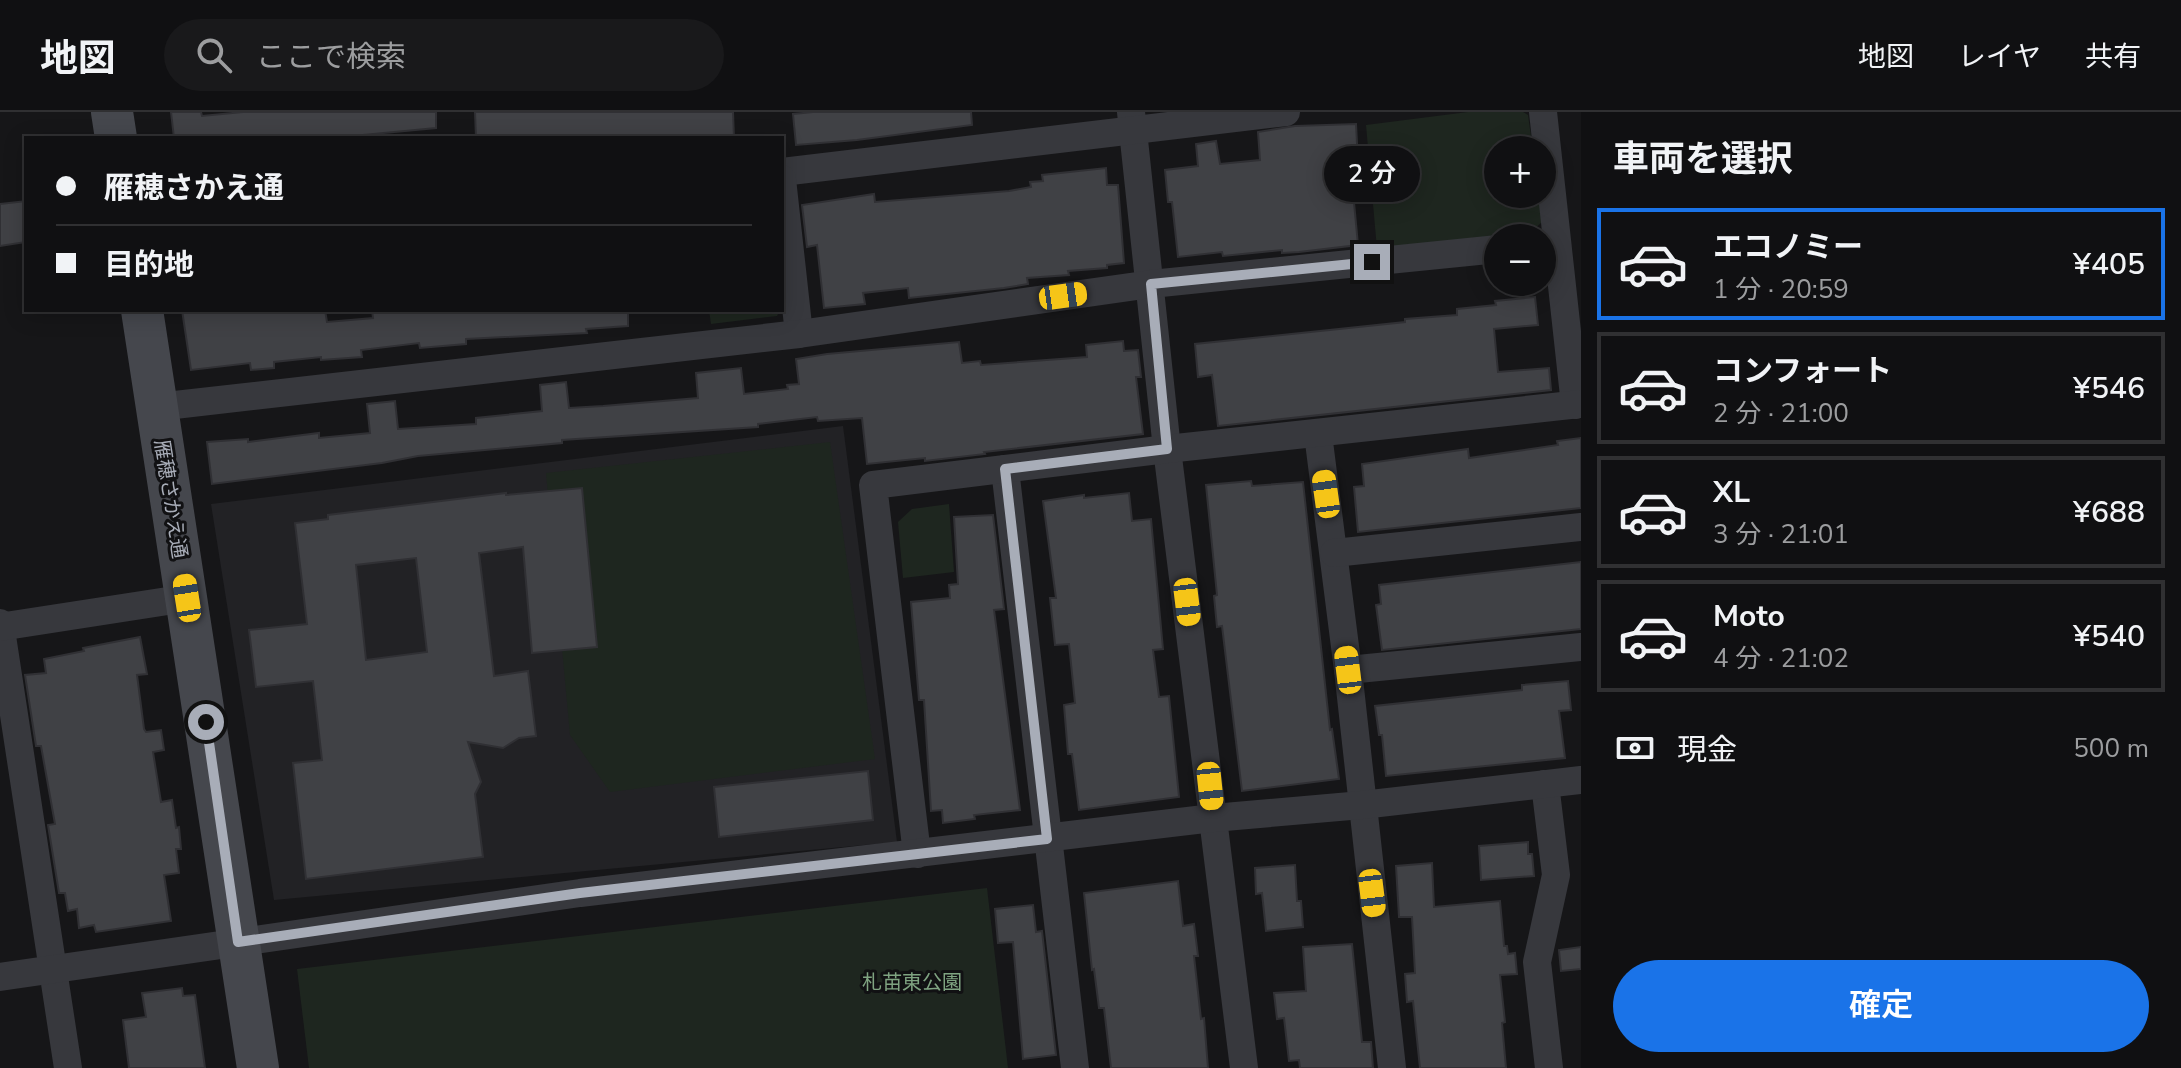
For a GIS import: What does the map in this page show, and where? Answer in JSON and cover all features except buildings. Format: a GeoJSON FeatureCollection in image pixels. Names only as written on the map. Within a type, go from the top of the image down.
{"type":"FeatureCollection","features":[{"type":"Feature","properties":{"kind":"street"},"geometry":{"type":"LineString","coordinates":[[112,112],[116,136]]}},
{"type":"Feature","properties":{"kind":"street"},"geometry":{"type":"LineString","coordinates":[[784,172],[1132,122],[1286,112]]}},
{"type":"Feature","properties":{"kind":"street"},"geometry":{"type":"LineString","coordinates":[[917,854],[873,485],[1167,449],[1578,405],[1543,112]]}},
{"type":"Feature","properties":{"kind":"street"},"geometry":{"type":"LineString","coordinates":[[1132,122],[1167,449],[1244,1068]]}},
{"type":"Feature","properties":{"kind":"street"},"geometry":{"type":"LineString","coordinates":[[784,197],[799,334]]}},
{"type":"Feature","properties":{"kind":"street"},"geometry":{"type":"LineString","coordinates":[[157,407],[799,334],[1151,284],[1484,250]]}},
{"type":"Feature","properties":{"kind":"street","name":"雁穂さかえ通"},"geometry":{"type":"LineString","coordinates":[[142,312],[258,1068]]}},
{"type":"Feature","properties":{"kind":"street"},"geometry":{"type":"LineString","coordinates":[[1318,434],[1348,670],[1392,1068]]}},
{"type":"Feature","properties":{"kind":"street"},"geometry":{"type":"LineString","coordinates":[[1005,469],[1075,1068]]}},
{"type":"Feature","properties":{"kind":"street"},"geometry":{"type":"LineString","coordinates":[[1334,553],[1581,527]]}},
{"type":"Feature","properties":{"kind":"street"},"geometry":{"type":"LineString","coordinates":[[68,1068],[53,969],[13,801],[0,626],[187,598]]}},
{"type":"Feature","properties":{"kind":"street"},"geometry":{"type":"LineString","coordinates":[[1348,670],[1581,647]]}},
{"type":"Feature","properties":{"kind":"street"},"geometry":{"type":"LineString","coordinates":[[0,977],[580,893],[1213,818],[1581,780]]}},
{"type":"Feature","properties":{"kind":"street"},"geometry":{"type":"LineString","coordinates":[[1545,784],[1556,875],[1537,962],[1549,1068]]}},
{"type":"Feature","properties":{"kind":"shaded area"},"geometry":{"type":"Polygon","coordinates":[[[843,426],[897,842],[274,900],[211,504],[843,426]]]}},
{"type":"Feature","properties":{"kind":"green space"},"geometry":{"type":"Polygon","coordinates":[[[1468,112],[1523,112],[1528,115],[1531,136],[1484,136],[1484,208],[1540,208],[1542,222],[1484,224],[1484,238],[1377,249],[1366,125],[1468,112]]]}},
{"type":"Feature","properties":{"kind":"green space"},"geometry":{"type":"Polygon","coordinates":[[[709,312],[779,312],[777,316],[711,324],[709,312]]]}},
{"type":"Feature","properties":{"kind":"green space"},"geometry":{"type":"Polygon","coordinates":[[[830,442],[875,759],[610,792],[570,735],[546,473],[830,442]]]}},
{"type":"Feature","properties":{"kind":"green space"},"geometry":{"type":"Polygon","coordinates":[[[949,504],[954,572],[903,578],[898,522],[912,509],[949,504]]]}},
{"type":"Feature","properties":{"kind":"green space","name":"札苗東公園"},"geometry":{"type":"Polygon","coordinates":[[[987,888],[1008,1068],[309,1068],[297,969],[987,888]]]}},
{"type":"Feature","properties":{"kind":"route"},"geometry":{"type":"LineString","coordinates":[[206,722],[238,942],[580,893],[1047,839],[1005,469],[1167,449],[1151,284],[1372,262]]}}]}
